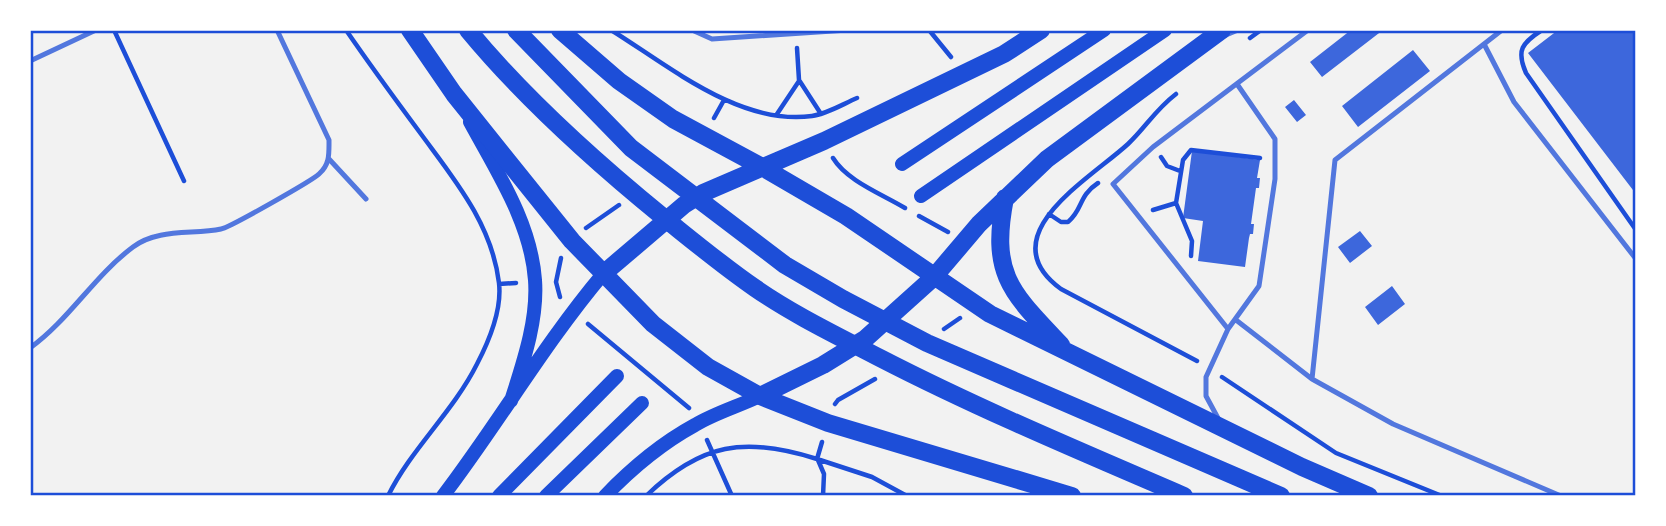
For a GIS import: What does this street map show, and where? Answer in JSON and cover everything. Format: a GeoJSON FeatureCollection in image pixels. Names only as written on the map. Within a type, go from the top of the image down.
{"type":"FeatureCollection","features":[{"type":"Feature","properties":{"kind":"main road"},"geometry":{"type":"LineString","coordinates":[[410,30],[454,93],[572,241],[653,324],[708,367],[760,396],[828,423],[1073,496]]}},
{"type":"Feature","properties":{"kind":"main road"},"geometry":{"type":"LineString","coordinates":[[468,30],[488,55],[610,175],[756,288],[822,328],[913,375],[992,413],[1184,496]]}},
{"type":"Feature","properties":{"kind":"main road"},"geometry":{"type":"LineString","coordinates":[[516,30],[631,148],[785,265],[927,343],[1281,496]]}},
{"type":"Feature","properties":{"kind":"main road"},"geometry":{"type":"LineString","coordinates":[[560,30],[588,56],[646,101],[846,216],[990,314],[1369,496]]}},
{"type":"Feature","properties":{"kind":"main road"},"geometry":{"type":"LineString","coordinates":[[443,496],[572,311],[604,274],[684,205],[703,193],[824,141],[1004,54],[1041,30]]}},
{"type":"Feature","properties":{"kind":"main road"},"geometry":{"type":"LineString","coordinates":[[902,164],[1104,30]]}},
{"type":"Feature","properties":{"kind":"main road"},"geometry":{"type":"LineString","coordinates":[[921,196],[1165,30]]}},
{"type":"Feature","properties":{"kind":"main road"},"geometry":{"type":"LineString","coordinates":[[605,496],[620,480],[679,434],[823,365],[865,340],[934,277],[962,242],[1004,198],[1069,142],[1222,30]]}},
{"type":"Feature","properties":{"kind":"main road"},"geometry":{"type":"LineString","coordinates":[[454,93],[512,200],[528,240],[533,261],[534,305],[523,363],[511,401]]}},
{"type":"Feature","properties":{"kind":"main road"},"geometry":{"type":"LineString","coordinates":[[1004,198],[1000,237],[1003,270],[1014,292],[1068,353]]}},
{"type":"Feature","properties":{"kind":"main road"},"geometry":{"type":"LineString","coordinates":[[499,496],[617,376]]}},
{"type":"Feature","properties":{"kind":"main road"},"geometry":{"type":"LineString","coordinates":[[546,496],[642,402]]}},
{"type":"Feature","properties":{"kind":"lane"},"geometry":{"type":"LineString","coordinates":[[30,61],[96,30]]}},
{"type":"Feature","properties":{"kind":"lane"},"geometry":{"type":"LineString","coordinates":[[277,30],[329,140],[330,159],[366,200]]}},
{"type":"Feature","properties":{"kind":"lane"},"geometry":{"type":"LineString","coordinates":[[692,30],[712,39],[848,30]]}},
{"type":"Feature","properties":{"kind":"lane"},"geometry":{"type":"LineString","coordinates":[[1198,48],[1238,30]]}},
{"type":"Feature","properties":{"kind":"lane"},"geometry":{"type":"LineString","coordinates":[[1228,329],[1113,184],[1153,146],[1308,30]]}},
{"type":"Feature","properties":{"kind":"lane"},"geometry":{"type":"LineString","coordinates":[[1312,379],[1335,160],[1502,30]]}},
{"type":"Feature","properties":{"kind":"lane"},"geometry":{"type":"LineString","coordinates":[[1484,44],[1514,102],[1636,259]]}},
{"type":"Feature","properties":{"kind":"lane"},"geometry":{"type":"LineString","coordinates":[[1229,431],[1210,407],[1205,386],[1209,369],[1228,329],[1259,286],[1275,179],[1275,139],[1237,84]]}},
{"type":"Feature","properties":{"kind":"lane"},"geometry":{"type":"LineString","coordinates":[[30,348],[50,334],[97,279],[135,245],[167,234],[224,229],[318,175],[330,159]]}},
{"type":"Feature","properties":{"kind":"lane"},"geometry":{"type":"LineString","coordinates":[[1236,320],[1312,379],[1393,424],[1561,496]]}},
{"type":"Feature","properties":{"kind":"path"},"geometry":{"type":"LineString","coordinates":[[114,30],[184,181]]}},
{"type":"Feature","properties":{"kind":"path"},"geometry":{"type":"LineString","coordinates":[[346,30],[467,197],[489,242],[499,284],[492,330],[477,365],[456,401],[396,480],[387,496]]}},
{"type":"Feature","properties":{"kind":"path"},"geometry":{"type":"LineString","coordinates":[[611,30],[724,100],[776,115],[812,117]]}},
{"type":"Feature","properties":{"kind":"path"},"geometry":{"type":"LineString","coordinates":[[929,30],[951,57]]}},
{"type":"Feature","properties":{"kind":"path"},"geometry":{"type":"LineString","coordinates":[[1240,45],[1261,30]]}},
{"type":"Feature","properties":{"kind":"path"},"geometry":{"type":"LineString","coordinates":[[1542,30],[1524,44],[1520,59],[1636,230]]}},
{"type":"Feature","properties":{"kind":"path"},"geometry":{"type":"LineString","coordinates":[[796,34],[799,80],[821,114]]}},
{"type":"Feature","properties":{"kind":"path"},"geometry":{"type":"LineString","coordinates":[[776,115],[799,80]]}},
{"type":"Feature","properties":{"kind":"path"},"geometry":{"type":"LineString","coordinates":[[1180,91],[1160,106],[1130,143],[1072,190],[1049,214],[1036,241],[1035,258],[1050,281],[1198,361]]}},
{"type":"Feature","properties":{"kind":"path"},"geometry":{"type":"LineString","coordinates":[[712,121],[724,100]]}},
{"type":"Feature","properties":{"kind":"path"},"geometry":{"type":"LineString","coordinates":[[1182,270],[1191,258],[1192,241],[1175,203],[1182,160],[1191,150],[1275,159]]}},
{"type":"Feature","properties":{"kind":"path"},"geometry":{"type":"LineString","coordinates":[[1161,156],[1167,166],[1180,171]]}},
{"type":"Feature","properties":{"kind":"path"},"geometry":{"type":"LineString","coordinates":[[834,160],[853,177],[906,208]]}},
{"type":"Feature","properties":{"kind":"path"},"geometry":{"type":"LineString","coordinates":[[1049,214],[1061,222],[1068,222],[1074,217],[1081,198],[1088,190],[1102,181],[1113,184]]}},
{"type":"Feature","properties":{"kind":"path"},"geometry":{"type":"LineString","coordinates":[[917,215],[952,233]]}},
{"type":"Feature","properties":{"kind":"path"},"geometry":{"type":"LineString","coordinates":[[562,250],[556,282],[562,304]]}},
{"type":"Feature","properties":{"kind":"path"},"geometry":{"type":"LineString","coordinates":[[584,320],[687,405]]}},
{"type":"Feature","properties":{"kind":"path"},"geometry":{"type":"LineString","coordinates":[[1217,374],[1336,453],[1442,496]]}},
{"type":"Feature","properties":{"kind":"path"},"geometry":{"type":"LineString","coordinates":[[708,440],[732,496]]}},
{"type":"Feature","properties":{"kind":"path"},"geometry":{"type":"LineString","coordinates":[[646,496],[668,475],[713,450],[758,446],[792,451],[872,477],[907,496]]}},
{"type":"Feature","properties":{"kind":"path"},"geometry":{"type":"LineString","coordinates":[[821,447],[817,459],[824,474],[822,496]]}},
{"type":"Feature","properties":{"kind":"building"},"geometry":{"type":"Polygon","coordinates":[[[1351,30],[1383,30],[1322,77],[1310,62],[1351,30]]]}},
{"type":"Feature","properties":{"kind":"building"},"geometry":{"type":"Polygon","coordinates":[[[1558,30],[1636,30],[1636,194],[1528,53],[1558,30]]]}},
{"type":"Feature","properties":{"kind":"building"},"geometry":{"type":"Polygon","coordinates":[[[1413,50],[1430,71],[1358,127],[1342,106],[1413,50]]]}},
{"type":"Feature","properties":{"kind":"building"},"geometry":{"type":"Polygon","coordinates":[[[1294,100],[1306,115],[1297,122],[1285,107],[1294,100]]]}},
{"type":"Feature","properties":{"kind":"building"},"geometry":{"type":"Polygon","coordinates":[[[1192,151],[1260,160],[1257,178],[1260,178],[1259,188],[1256,188],[1251,224],[1254,224],[1253,234],[1250,234],[1249,238],[1245,267],[1198,261],[1203,221],[1183,218],[1192,151]]]}},
{"type":"Feature","properties":{"kind":"building"},"geometry":{"type":"Polygon","coordinates":[[[1360,231],[1372,246],[1350,263],[1338,247],[1360,231]]]}},
{"type":"Feature","properties":{"kind":"building"},"geometry":{"type":"Polygon","coordinates":[[[1392,286],[1405,304],[1378,325],[1365,307],[1392,286]]]}}]}
